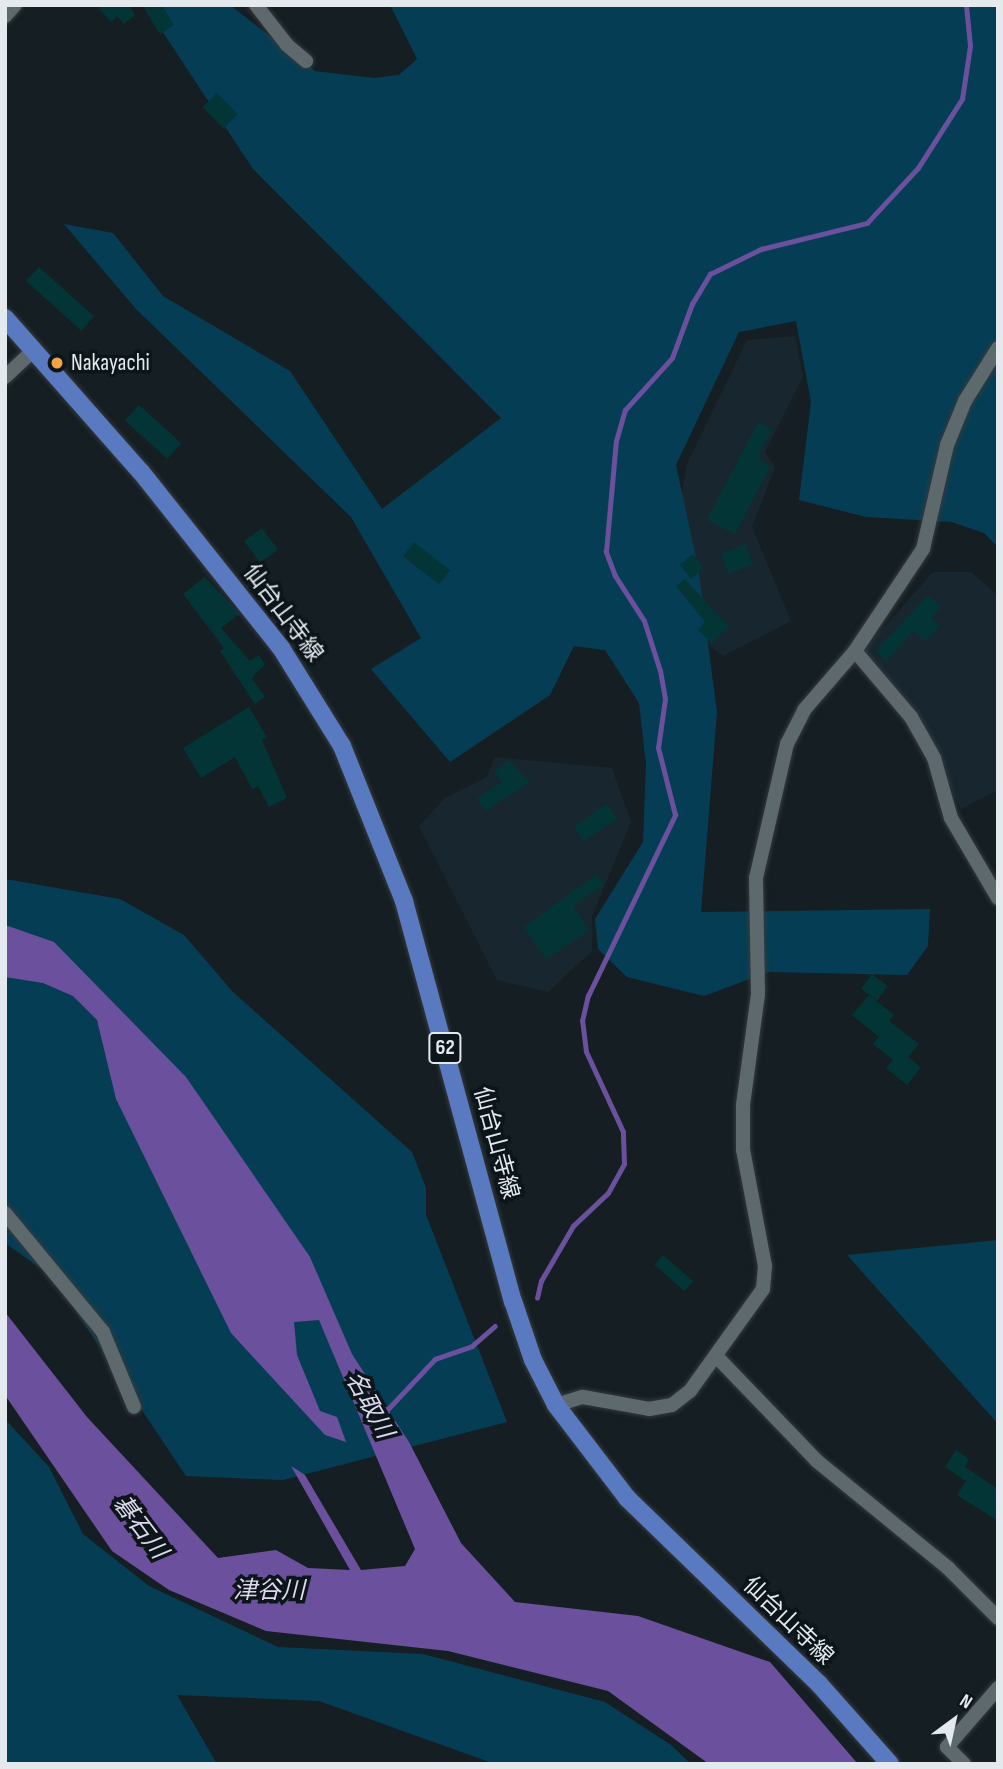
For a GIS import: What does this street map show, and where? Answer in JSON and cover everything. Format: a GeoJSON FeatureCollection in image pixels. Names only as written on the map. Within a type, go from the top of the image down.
{"type":"FeatureCollection","features":[{"type":"Feature","properties":{"kind":"main road","name":"仙台山寺線"},"geometry":{"type":"LineString","coordinates":[[5,318],[141,472],[281,648],[342,746],[404,901],[513,1301],[533,1360],[556,1405],[627,1498],[819,1684],[890,1764]]}},
{"type":"Feature","properties":{"kind":"street"},"geometry":{"type":"LineString","coordinates":[[5,16],[15,5]]}},
{"type":"Feature","properties":{"kind":"street"},"geometry":{"type":"LineString","coordinates":[[256,5],[287,45],[306,61]]}},
{"type":"Feature","properties":{"kind":"street"},"geometry":{"type":"LineString","coordinates":[[556,1405],[583,1397],[649,1409],[672,1405],[690,1391],[762,1289],[765,1266],[743,1150],[743,1105],[758,994],[756,878],[787,744],[810,701],[855,651],[923,549],[947,445],[965,401],[998,348]]}},
{"type":"Feature","properties":{"kind":"street"},"geometry":{"type":"LineString","coordinates":[[5,377],[34,350]]}},
{"type":"Feature","properties":{"kind":"street"},"geometry":{"type":"LineString","coordinates":[[855,651],[911,717],[934,758],[951,818],[998,898]]}},
{"type":"Feature","properties":{"kind":"street"},"geometry":{"type":"LineString","coordinates":[[5,1213],[103,1332],[134,1407]]}},
{"type":"Feature","properties":{"kind":"street"},"geometry":{"type":"LineString","coordinates":[[716,1356],[817,1461],[947,1568],[998,1618]]}},
{"type":"Feature","properties":{"kind":"street"},"geometry":{"type":"LineString","coordinates":[[964,1764],[947,1747],[998,1688]]}},
{"type":"Feature","properties":{"kind":"shaded area"},"geometry":{"type":"Polygon","coordinates":[[[145,5],[230,5],[315,71],[374,78],[399,75],[417,59],[390,5],[998,5],[998,547],[984,533],[952,522],[866,517],[799,500],[811,402],[796,321],[739,332],[676,465],[698,567],[717,712],[701,912],[930,909],[928,946],[907,975],[769,972],[704,996],[627,977],[598,949],[595,919],[643,842],[646,764],[639,703],[605,650],[574,646],[550,695],[450,762],[371,669],[421,638],[351,517],[136,309],[64,224],[113,233],[163,296],[290,371],[382,509],[501,418],[253,169],[145,5]]]}},
{"type":"Feature","properties":{"kind":"shaded area"},"geometry":{"type":"Polygon","coordinates":[[[795,336],[803,376],[765,452],[775,467],[752,527],[791,621],[723,656],[693,632],[667,576],[687,464],[747,340],[795,336]]]}},
{"type":"Feature","properties":{"kind":"shaded area"},"geometry":{"type":"Polygon","coordinates":[[[933,572],[971,572],[998,596],[998,790],[961,809],[917,715],[864,650],[933,572]]]}},
{"type":"Feature","properties":{"kind":"shaded area"},"geometry":{"type":"Polygon","coordinates":[[[495,757],[612,768],[631,822],[592,916],[592,951],[548,992],[497,980],[419,826],[445,798],[487,777],[495,757]]]}},
{"type":"Feature","properties":{"kind":"shaded area"},"geometry":{"type":"Polygon","coordinates":[[[5,879],[120,899],[184,935],[233,992],[412,1152],[426,1188],[426,1215],[507,1422],[283,1480],[186,1476],[53,1277],[5,1243],[5,879]]]}},
{"type":"Feature","properties":{"kind":"shaded area"},"geometry":{"type":"Polygon","coordinates":[[[998,1240],[998,1424],[847,1255],[998,1240]]]}},
{"type":"Feature","properties":{"kind":"shaded area"},"geometry":{"type":"Polygon","coordinates":[[[5,1419],[49,1467],[83,1534],[149,1586],[278,1647],[423,1654],[605,1702],[671,1745],[691,1764],[495,1764],[319,1701],[177,1695],[217,1764],[5,1764],[5,1419]]]}},
{"type":"Feature","properties":{"kind":"water"},"geometry":{"type":"Polygon","coordinates":[[[5,925],[54,942],[186,1077],[310,1257],[352,1354],[409,1442],[461,1543],[515,1602],[638,1616],[770,1662],[858,1764],[709,1764],[608,1691],[448,1651],[266,1631],[169,1590],[112,1551],[5,1395],[5,1312],[87,1417],[218,1558],[276,1550],[308,1568],[350,1570],[291,1466],[305,1475],[361,1570],[405,1566],[415,1549],[319,1320],[294,1322],[297,1355],[320,1411],[337,1417],[346,1442],[325,1435],[231,1333],[116,1099],[97,1020],[73,996],[43,983],[5,977],[5,925]]]}},
{"type":"Feature","properties":{"kind":"building"},"geometry":{"type":"Polygon","coordinates":[[[96,5],[129,5],[135,15],[124,24],[117,16],[111,22],[96,5]]]}},
{"type":"Feature","properties":{"kind":"building"},"geometry":{"type":"Polygon","coordinates":[[[142,5],[162,5],[174,25],[160,34],[142,5]]]}},
{"type":"Feature","properties":{"kind":"building"},"geometry":{"type":"Polygon","coordinates":[[[217,93],[238,115],[223,128],[203,107],[217,93]]]}},
{"type":"Feature","properties":{"kind":"building"},"geometry":{"type":"Polygon","coordinates":[[[39,267],[94,317],[81,331],[26,281],[39,267]]]}},
{"type":"Feature","properties":{"kind":"building"},"geometry":{"type":"Polygon","coordinates":[[[139,405],[181,443],[167,459],[125,421],[139,405]]]}},
{"type":"Feature","properties":{"kind":"building"},"geometry":{"type":"Polygon","coordinates":[[[758,422],[772,429],[758,456],[770,467],[735,534],[707,520],[758,422]]]}},
{"type":"Feature","properties":{"kind":"building"},"geometry":{"type":"Polygon","coordinates":[[[262,528],[278,550],[260,563],[244,541],[262,528]]]}},
{"type":"Feature","properties":{"kind":"building"},"geometry":{"type":"Polygon","coordinates":[[[414,542],[450,570],[439,585],[403,556],[414,542]]]}},
{"type":"Feature","properties":{"kind":"building"},"geometry":{"type":"Polygon","coordinates":[[[745,544],[753,565],[729,574],[721,553],[745,544]]]}},
{"type":"Feature","properties":{"kind":"building"},"geometry":{"type":"Polygon","coordinates":[[[693,554],[704,568],[691,579],[680,564],[693,554]]]}},
{"type":"Feature","properties":{"kind":"building"},"geometry":{"type":"Polygon","coordinates":[[[205,577],[240,614],[221,628],[250,661],[259,655],[265,664],[252,678],[265,697],[255,704],[220,651],[224,648],[183,594],[205,577]]]}},
{"type":"Feature","properties":{"kind":"building"},"geometry":{"type":"Polygon","coordinates":[[[685,579],[729,627],[712,643],[698,630],[705,622],[676,586],[685,579]]]}},
{"type":"Feature","properties":{"kind":"building"},"geometry":{"type":"Polygon","coordinates":[[[928,595],[941,607],[931,618],[939,626],[925,642],[913,631],[886,661],[876,651],[928,595]]]}},
{"type":"Feature","properties":{"kind":"building"},"geometry":{"type":"Polygon","coordinates":[[[249,707],[267,737],[262,740],[287,798],[269,807],[258,786],[252,789],[235,757],[201,778],[183,748],[249,707]]]}},
{"type":"Feature","properties":{"kind":"building"},"geometry":{"type":"Polygon","coordinates":[[[508,760],[530,782],[485,811],[477,798],[502,782],[494,772],[508,760]]]}},
{"type":"Feature","properties":{"kind":"building"},"geometry":{"type":"Polygon","coordinates":[[[607,804],[617,819],[584,841],[574,826],[607,804]]]}},
{"type":"Feature","properties":{"kind":"building"},"geometry":{"type":"Polygon","coordinates":[[[597,874],[604,885],[573,906],[589,931],[546,959],[524,927],[597,874]]]}},
{"type":"Feature","properties":{"kind":"building"},"geometry":{"type":"Polygon","coordinates":[[[872,974],[888,986],[877,1000],[861,988],[872,974]]]}},
{"type":"Feature","properties":{"kind":"building"},"geometry":{"type":"Polygon","coordinates":[[[869,995],[894,1015],[889,1021],[919,1044],[908,1057],[921,1067],[907,1085],[886,1068],[893,1060],[873,1044],[879,1037],[852,1015],[869,995]]]}},
{"type":"Feature","properties":{"kind":"building"},"geometry":{"type":"Polygon","coordinates":[[[663,1255],[693,1281],[685,1291],[654,1265],[663,1255]]]}},
{"type":"Feature","properties":{"kind":"building"},"geometry":{"type":"Polygon","coordinates":[[[956,1450],[969,1459],[965,1467],[998,1489],[998,1521],[957,1495],[966,1481],[945,1467],[956,1450]]]}},
{"type":"Feature","properties":{"kind":"waterway"},"geometry":{"type":"LineString","coordinates":[[537,1298],[541,1281],[573,1226],[608,1193],[624,1164],[623,1132],[586,1052],[582,1021],[588,996],[675,815],[658,748],[665,699],[660,671],[644,621],[615,576],[606,552],[616,441],[625,410],[672,358],[692,304],[710,274],[761,249],[867,223],[918,168],[962,99],[970,46],[966,5]]}},
{"type":"Feature","properties":{"kind":"waterway","name":"名取川"},"geometry":{"type":"LineString","coordinates":[[386,1411],[435,1359],[472,1346],[495,1326]]}},
{"type":"Feature","properties":{"kind":"place","name":"Nakayachi"},"geometry":{"type":"Point","coordinates":[57,363]}},
{"type":"Feature","properties":{"kind":"water label","name":"碁石川"},"geometry":{"type":"Point","coordinates":[140,1527]}},
{"type":"Feature","properties":{"kind":"water label","name":"津谷川"},"geometry":{"type":"Point","coordinates":[269,1591]}}]}
